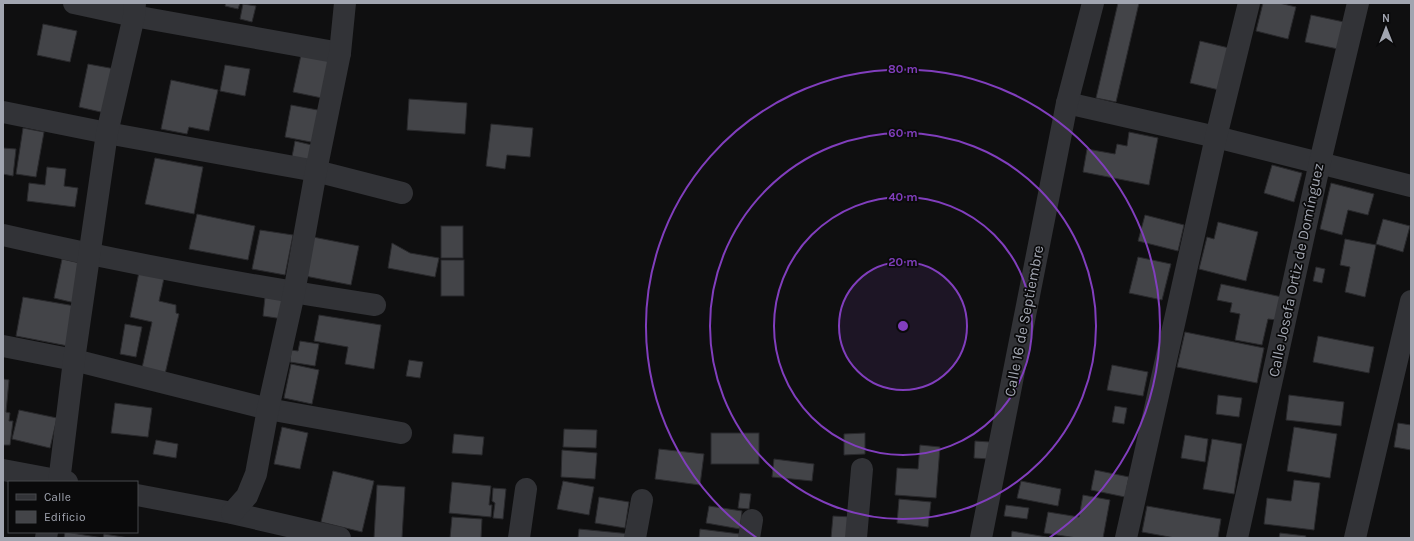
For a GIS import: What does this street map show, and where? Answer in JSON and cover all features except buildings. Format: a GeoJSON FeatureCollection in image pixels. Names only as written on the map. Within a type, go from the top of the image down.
{"type":"FeatureCollection","features":[{"type":"Feature","properties":{"kind":"street"},"geometry":{"type":"LineString","coordinates":[[74,3],[135,10],[340,53]]}},
{"type":"Feature","properties":{"kind":"street"},"geometry":{"type":"LineString","coordinates":[[232,513],[247,496],[256,474],[268,409],[294,293],[316,171],[340,53],[345,3]]}},
{"type":"Feature","properties":{"kind":"street","name":"Calle 16 de Septiembre"},"geometry":{"type":"LineString","coordinates":[[981,538],[1067,103],[1092,3]]}},
{"type":"Feature","properties":{"kind":"street"},"geometry":{"type":"LineString","coordinates":[[1126,538],[1216,136],[1249,3]]}},
{"type":"Feature","properties":{"kind":"street","name":"Calle Josefa Ortiz de Domínguez"},"geometry":{"type":"LineString","coordinates":[[1237,538],[1320,162],[1358,3]]}},
{"type":"Feature","properties":{"kind":"street"},"geometry":{"type":"LineString","coordinates":[[62,481],[74,360],[107,133],[135,10]]}},
{"type":"Feature","properties":{"kind":"street"},"geometry":{"type":"LineString","coordinates":[[1067,103],[1216,136],[1411,186]]}},
{"type":"Feature","properties":{"kind":"street"},"geometry":{"type":"LineString","coordinates":[[3,112],[107,133],[316,171],[402,193]]}},
{"type":"Feature","properties":{"kind":"street"},"geometry":{"type":"LineString","coordinates":[[3,235],[90,255],[294,293],[375,305]]}},
{"type":"Feature","properties":{"kind":"street"},"geometry":{"type":"LineString","coordinates":[[1355,538],[1411,301]]}},
{"type":"Feature","properties":{"kind":"street"},"geometry":{"type":"LineString","coordinates":[[3,346],[74,360],[268,409],[401,433]]}},
{"type":"Feature","properties":{"kind":"street"},"geometry":{"type":"LineString","coordinates":[[856,538],[862,469]]}},
{"type":"Feature","properties":{"kind":"street"},"geometry":{"type":"LineString","coordinates":[[3,470],[57,481]]}},
{"type":"Feature","properties":{"kind":"street"},"geometry":{"type":"LineString","coordinates":[[519,538],[526,488]]}},
{"type":"Feature","properties":{"kind":"street"},"geometry":{"type":"LineString","coordinates":[[138,495],[232,513],[340,538]]}},
{"type":"Feature","properties":{"kind":"street"},"geometry":{"type":"LineString","coordinates":[[635,538],[642,500]]}}]}
